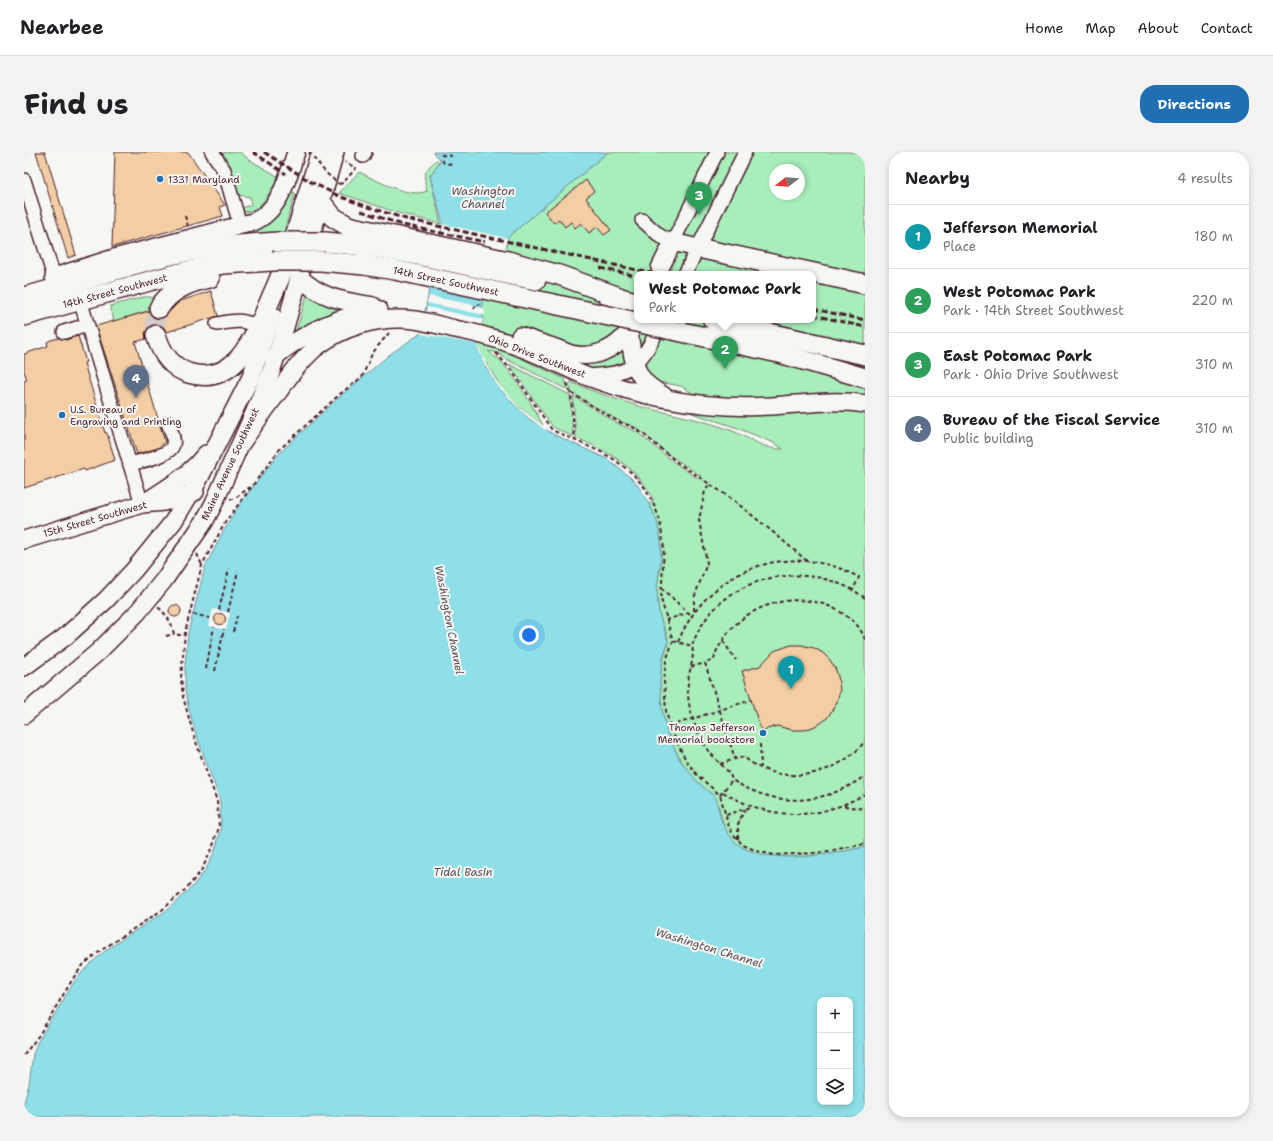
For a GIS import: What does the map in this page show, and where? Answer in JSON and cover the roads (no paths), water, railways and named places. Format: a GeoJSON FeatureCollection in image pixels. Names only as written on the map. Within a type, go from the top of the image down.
{"type":"FeatureCollection","features":[{"type":"Feature","properties":{"kind":"highway"},"geometry":{"type":"LineString","coordinates":[[321,202],[333,217],[348,226],[435,252],[503,267],[559,275],[628,300]]}},
{"type":"Feature","properties":{"kind":"highway","name":"14th Street Southwest"},"geometry":{"type":"LineString","coordinates":[[24,297],[128,266],[180,254],[235,245],[278,242],[326,242],[383,249],[435,252]]}},
{"type":"Feature","properties":{"kind":"highway"},"geometry":{"type":"LineString","coordinates":[[698,248],[805,271]]}},
{"type":"Feature","properties":{"kind":"highway","name":"14th Street Southwest"},"geometry":{"type":"LineString","coordinates":[[24,316],[205,267],[240,262],[285,269],[321,260],[369,265],[419,274],[586,311],[661,333],[779,353],[865,378]]}},
{"type":"Feature","properties":{"kind":"highway"},"geometry":{"type":"LineString","coordinates":[[156,335],[162,352],[175,366],[186,372],[192,374],[209,375],[223,371],[235,363],[250,344],[285,269],[232,274],[205,279],[183,286],[166,299],[159,308]]}},
{"type":"Feature","properties":{"kind":"highway"},"geometry":{"type":"LineString","coordinates":[[816,273],[865,284]]}},
{"type":"Feature","properties":{"kind":"highway"},"geometry":{"type":"LineString","coordinates":[[24,289],[54,277]]}},
{"type":"Feature","properties":{"kind":"highway"},"geometry":{"type":"LineString","coordinates":[[727,323],[865,355]]}},
{"type":"Feature","properties":{"kind":"highway"},"geometry":{"type":"LineString","coordinates":[[779,353],[824,358],[865,369]]}},
{"type":"Feature","properties":{"kind":"main road"},"geometry":{"type":"LineString","coordinates":[[54,277],[114,258],[240,225],[261,218],[275,205],[296,152]]}},
{"type":"Feature","properties":{"kind":"main road","name":"Maine Avenue Southwest"},"geometry":{"type":"LineString","coordinates":[[24,667],[74,629],[119,587],[164,534],[211,458],[251,377],[270,321],[320,152]]}},
{"type":"Feature","properties":{"kind":"main road","name":"Maine Avenue Southwest"},"geometry":{"type":"LineString","coordinates":[[24,715],[98,652],[136,613],[164,580],[204,522],[256,411],[277,355],[285,269],[321,202],[340,157]]}},
{"type":"Feature","properties":{"kind":"main road"},"geometry":{"type":"LineString","coordinates":[[660,268],[673,242],[698,248]]}},
{"type":"Feature","properties":{"kind":"main road"},"geometry":{"type":"LineString","coordinates":[[285,269],[312,288],[336,300],[389,309]]}},
{"type":"Feature","properties":{"kind":"main road","name":"Ohio Drive Southwest"},"geometry":{"type":"LineString","coordinates":[[251,377],[277,355],[327,324],[354,314],[389,309],[481,330],[511,333],[571,354],[598,354],[606,351],[622,340],[629,331],[630,347],[636,364]]}},
{"type":"Feature","properties":{"kind":"main road","name":"Ohio Drive Southwest"},"geometry":{"type":"LineString","coordinates":[[242,442],[290,375],[301,362],[325,341],[350,329],[374,322],[424,317]]}},
{"type":"Feature","properties":{"kind":"main road","name":"Ohio Drive Southwest"},"geometry":{"type":"LineString","coordinates":[[481,330],[587,376]]}},
{"type":"Feature","properties":{"kind":"main road"},"geometry":{"type":"LineString","coordinates":[[636,364],[645,382],[667,399]]}},
{"type":"Feature","properties":{"kind":"main road"},"geometry":{"type":"LineString","coordinates":[[587,376],[635,393],[667,399],[710,404],[746,406],[784,405],[826,401],[865,404]]}},
{"type":"Feature","properties":{"kind":"main road"},"geometry":{"type":"LineString","coordinates":[[142,504],[184,477],[197,465],[223,431]]}},
{"type":"Feature","properties":{"kind":"main road","name":"15th Street Southwest"},"geometry":{"type":"LineString","coordinates":[[24,540],[142,504],[164,502],[190,494],[218,483],[226,474]]}},
{"type":"Feature","properties":{"kind":"street"},"geometry":{"type":"LineString","coordinates":[[212,152],[224,170],[240,225]]}},
{"type":"Feature","properties":{"kind":"street"},"geometry":{"type":"LineString","coordinates":[[642,220],[660,236],[673,242],[717,152]]}},
{"type":"Feature","properties":{"kind":"street"},"geometry":{"type":"LineString","coordinates":[[686,271],[746,152]]}},
{"type":"Feature","properties":{"kind":"street"},"geometry":{"type":"LineString","coordinates":[[24,180],[26,194],[54,277]]}},
{"type":"Feature","properties":{"kind":"street"},"geometry":{"type":"LineString","coordinates":[[80,300],[142,504]]}},
{"type":"Feature","properties":{"kind":"street"},"geometry":{"type":"LineString","coordinates":[[217,324],[235,321],[245,322],[258,329]]}},
{"type":"Feature","properties":{"kind":"street"},"geometry":{"type":"LineString","coordinates":[[64,332],[87,325]]}},
{"type":"Feature","properties":{"kind":"street","name":"Ohio Drive Southwest"},"geometry":{"type":"LineString","coordinates":[[587,376],[610,374],[636,364],[661,333]]}},
{"type":"Feature","properties":{"kind":"street"},"geometry":{"type":"LineString","coordinates":[[130,464],[170,450],[173,446],[174,440],[168,423]]}},
{"type":"Feature","properties":{"kind":"water","name":"Tidal Basin"},"geometry":{"type":"Polygon","coordinates":[[[433,152],[608,152],[507,238],[505,254],[482,298],[483,319],[477,345],[484,364],[497,385],[528,418],[553,434],[607,459],[631,478],[639,487],[649,504],[657,521],[661,541],[661,559],[657,588],[660,617],[668,641],[663,658],[660,683],[662,709],[667,732],[680,760],[697,781],[715,797],[722,822],[728,833],[735,842],[745,849],[763,855],[786,857],[810,856],[865,847],[865,1117],[24,1117],[24,1103],[29,1084],[33,1054],[37,1043],[76,979],[105,951],[167,910],[193,886],[206,869],[214,853],[221,830],[220,800],[196,734],[185,690],[185,665],[188,633],[205,567],[234,513],[278,455],[338,398],[389,355],[421,333],[429,286],[443,224],[430,176],[441,161],[433,152]]]}},
{"type":"Feature","properties":{"kind":"tunnel"},"geometry":{"type":"LineString","coordinates":[[156,335],[155,323],[159,308]]}},
{"type":"Feature","properties":{"kind":"railway"},"geometry":{"type":"LineString","coordinates":[[253,152],[286,174]]}},
{"type":"Feature","properties":{"kind":"railway"},"geometry":{"type":"LineString","coordinates":[[264,152],[311,182],[339,196],[406,219],[641,271]]}},
{"type":"Feature","properties":{"kind":"railway"},"geometry":{"type":"LineString","coordinates":[[361,211],[403,225],[485,242]]}},
{"type":"Feature","properties":{"kind":"railway"},"geometry":{"type":"LineString","coordinates":[[600,268],[634,275]]}},
{"type":"Feature","properties":{"kind":"railway"},"geometry":{"type":"LineString","coordinates":[[816,310],[865,320]]}},
{"type":"Feature","properties":{"kind":"railway"},"geometry":{"type":"LineString","coordinates":[[816,316],[865,327]]}},
{"type":"Feature","properties":{"kind":"place","name":"1331 Maryland"},"geometry":{"type":"Point","coordinates":[160,179]}},
{"type":"Feature","properties":{"kind":"place","name":"East Potomac Park"},"geometry":{"type":"Point","coordinates":[699,215]}},
{"type":"Feature","properties":{"kind":"place","name":"West Potomac Park"},"geometry":{"type":"Point","coordinates":[725,369]}},
{"type":"Feature","properties":{"kind":"place","name":"Bureau of the Fiscal Service"},"geometry":{"type":"Point","coordinates":[136,398]}},
{"type":"Feature","properties":{"kind":"place","name":"U.S. Bureau of Engraving and Printing"},"geometry":{"type":"Point","coordinates":[62,415]}},
{"type":"Feature","properties":{"kind":"place","name":"Jefferson Memorial"},"geometry":{"type":"Point","coordinates":[791,689]}},
{"type":"Feature","properties":{"kind":"place","name":"Thomas Jefferson Memorial bookstore"},"geometry":{"type":"Point","coordinates":[763,733]}},
{"type":"Feature","properties":{"kind":"water label","name":"Washington Channel"},"geometry":{"type":"Point","coordinates":[483,197]}},
{"type":"Feature","properties":{"kind":"water label","name":"Washington Channel"},"geometry":{"type":"Point","coordinates":[449,620]}},
{"type":"Feature","properties":{"kind":"water label","name":"Washington Channel"},"geometry":{"type":"Point","coordinates":[709,948]}}]}
